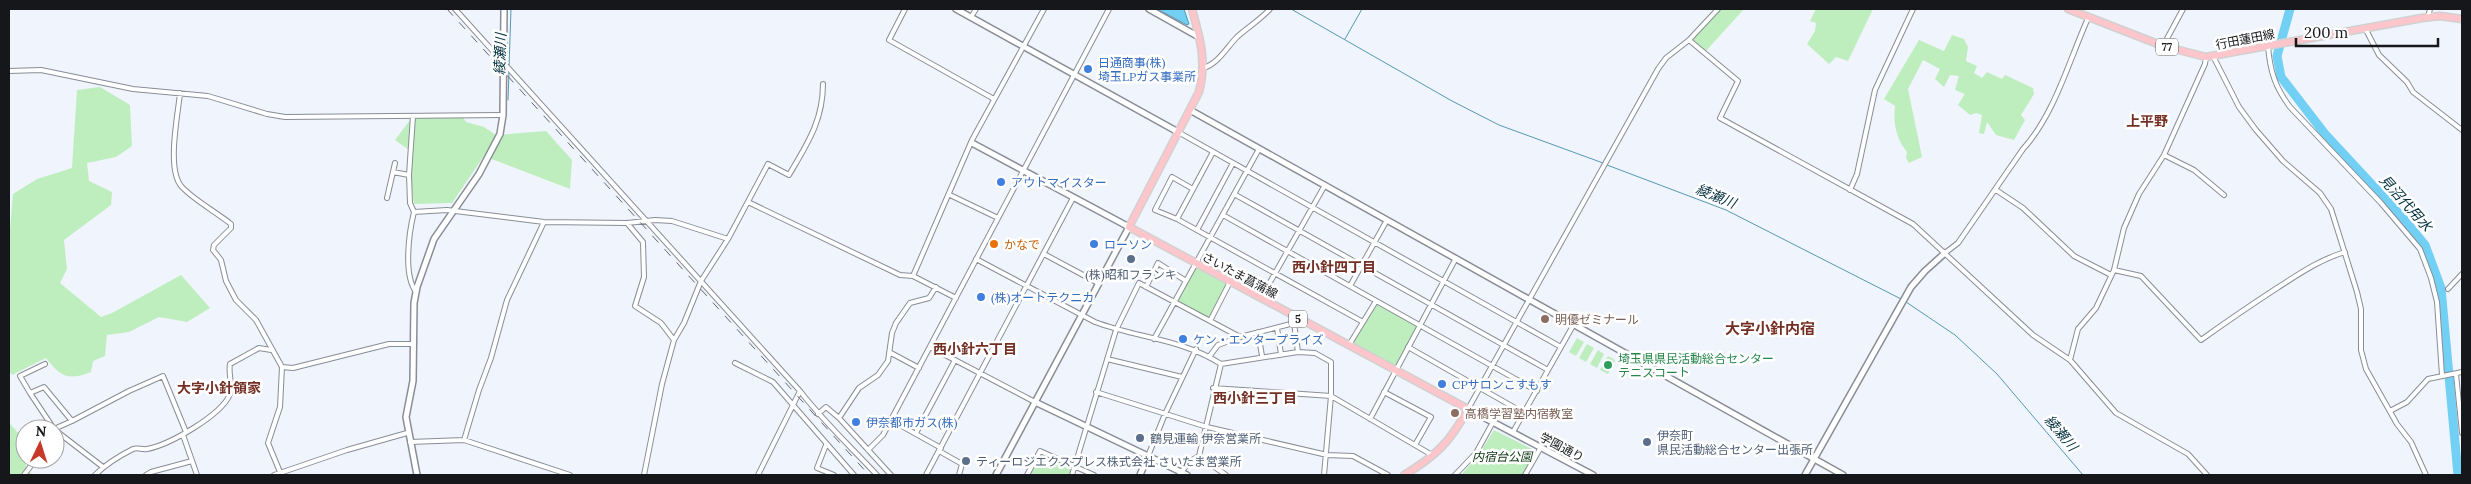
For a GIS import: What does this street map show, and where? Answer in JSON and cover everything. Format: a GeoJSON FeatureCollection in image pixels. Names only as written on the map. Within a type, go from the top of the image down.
{"type":"FeatureCollection","features":[{"type":"Feature","properties":{"kind":"main road"},"geometry":{"type":"LineString","coordinates":[[1129,227],[1199,92],[1203,68],[1200,37],[1192,9]]}},
{"type":"Feature","properties":{"kind":"main road","name":"行田蓮田線"},"geometry":{"type":"LineString","coordinates":[[2068,9],[2163,46],[2209,56],[2428,17],[2440,16],[2462,20]]}},
{"type":"Feature","properties":{"kind":"main road","name":"さいたま菖蒲線"},"geometry":{"type":"LineString","coordinates":[[1129,227],[1468,409]]}},
{"type":"Feature","properties":{"kind":"main road"},"geometry":{"type":"LineString","coordinates":[[1404,475],[1416,472],[1434,456],[1451,437],[1468,409]]}},
{"type":"Feature","properties":{"kind":"street"},"geometry":{"type":"LineString","coordinates":[[455,9],[800,391],[818,414],[830,424],[877,475]]}},
{"type":"Feature","properties":{"kind":"street"},"geometry":{"type":"LineString","coordinates":[[416,475],[407,433],[406,417],[413,381],[416,292],[434,240],[479,174],[495,146],[504,115],[504,9]]}},
{"type":"Feature","properties":{"kind":"street"},"geometry":{"type":"LineString","coordinates":[[905,9],[889,40],[994,99]]}},
{"type":"Feature","properties":{"kind":"street"},"geometry":{"type":"LineString","coordinates":[[956,9],[1561,347]]}},
{"type":"Feature","properties":{"kind":"street"},"geometry":{"type":"LineString","coordinates":[[971,17],[976,9]]}},
{"type":"Feature","properties":{"kind":"street"},"geometry":{"type":"LineString","coordinates":[[912,276],[994,99],[1044,9]]}},
{"type":"Feature","properties":{"kind":"street"},"geometry":{"type":"LineString","coordinates":[[868,450],[883,435],[892,420],[1109,9]]}},
{"type":"Feature","properties":{"kind":"street"},"geometry":{"type":"LineString","coordinates":[[1149,9],[1200,37]]}},
{"type":"Feature","properties":{"kind":"street"},"geometry":{"type":"LineString","coordinates":[[1203,68],[1213,64],[1239,36],[1270,9]]}},
{"type":"Feature","properties":{"kind":"street"},"geometry":{"type":"LineString","coordinates":[[1468,409],[1653,77],[1666,58],[1689,40],[1718,9]]}},
{"type":"Feature","properties":{"kind":"street"},"geometry":{"type":"LineString","coordinates":[[1850,190],[1857,174],[1875,90],[1913,9]]}},
{"type":"Feature","properties":{"kind":"street"},"geometry":{"type":"LineString","coordinates":[[2163,46],[2183,9]]}},
{"type":"Feature","properties":{"kind":"street"},"geometry":{"type":"LineString","coordinates":[[2428,17],[2430,9]]}},
{"type":"Feature","properties":{"kind":"street"},"geometry":{"type":"LineString","coordinates":[[1805,475],[1906,296],[1924,271],[1958,243],[2024,149],[2036,136],[2058,93],[2088,16]]}},
{"type":"Feature","properties":{"kind":"street"},"geometry":{"type":"LineString","coordinates":[[2365,28],[2380,55],[2407,82],[2413,92],[2462,130]]}},
{"type":"Feature","properties":{"kind":"street"},"geometry":{"type":"LineString","coordinates":[[1689,40],[1738,81],[1720,118],[1913,224],[2038,339],[2070,360],[2116,413],[2188,454],[2206,475]]}},
{"type":"Feature","properties":{"kind":"street"},"geometry":{"type":"LineString","coordinates":[[2270,46],[2272,75],[2284,99],[2312,132],[2394,217],[2420,249],[2431,278],[2437,302],[2444,375]]}},
{"type":"Feature","properties":{"kind":"street"},"geometry":{"type":"LineString","coordinates":[[2070,360],[2078,329],[2096,308],[2114,270],[2126,223],[2146,180],[2164,155],[2209,56]]}},
{"type":"Feature","properties":{"kind":"street"},"geometry":{"type":"LineString","coordinates":[[2209,56],[2239,107],[2256,130],[2283,161],[2320,193],[2331,210],[2361,309],[2361,350],[2366,369],[2390,411],[2411,442],[2426,475]]}},
{"type":"Feature","properties":{"kind":"street"},"geometry":{"type":"LineString","coordinates":[[9,70],[41,70],[133,89],[208,96],[267,114],[286,117],[504,115]]}},
{"type":"Feature","properties":{"kind":"street"},"geometry":{"type":"LineString","coordinates":[[644,475],[662,384],[674,340],[684,323],[701,281],[728,239],[768,164],[789,175],[816,127],[823,105],[823,84]]}},
{"type":"Feature","properties":{"kind":"street"},"geometry":{"type":"LineString","coordinates":[[180,93],[174,162],[176,178],[182,187],[231,224],[231,228],[214,245],[214,250],[221,260],[226,281],[236,300],[256,320],[282,367],[280,407],[268,442],[280,472]]}},
{"type":"Feature","properties":{"kind":"street"},"geometry":{"type":"LineString","coordinates":[[1190,110],[1843,475]]}},
{"type":"Feature","properties":{"kind":"street"},"geometry":{"type":"LineString","coordinates":[[413,116],[409,175],[410,203],[414,212],[408,250],[411,285],[416,292]]}},
{"type":"Feature","properties":{"kind":"street"},"geometry":{"type":"LineString","coordinates":[[972,144],[1129,227],[996,475]]}},
{"type":"Feature","properties":{"kind":"street"},"geometry":{"type":"LineString","coordinates":[[1154,339],[1259,148]]}},
{"type":"Feature","properties":{"kind":"street"},"geometry":{"type":"LineString","coordinates":[[1177,219],[1213,152]]}},
{"type":"Feature","properties":{"kind":"street"},"geometry":{"type":"LineString","coordinates":[[2164,155],[2194,170],[2224,195]]}},
{"type":"Feature","properties":{"kind":"street"},"geometry":{"type":"LineString","coordinates":[[387,198],[395,163]]}},
{"type":"Feature","properties":{"kind":"street"},"geometry":{"type":"LineString","coordinates":[[1197,230],[1233,163]]}},
{"type":"Feature","properties":{"kind":"street"},"geometry":{"type":"LineString","coordinates":[[393,172],[409,175]]}},
{"type":"Feature","properties":{"kind":"street"},"geometry":{"type":"LineString","coordinates":[[1193,189],[1172,177],[1155,210],[1177,219],[1363,322]]}},
{"type":"Feature","properties":{"kind":"street"},"geometry":{"type":"LineString","coordinates":[[1261,298],[1325,185]]}},
{"type":"Feature","properties":{"kind":"street"},"geometry":{"type":"LineString","coordinates":[[1996,190],[2023,208],[2074,256],[2111,275]]}},
{"type":"Feature","properties":{"kind":"street"},"geometry":{"type":"LineString","coordinates":[[1234,194],[1548,370]]}},
{"type":"Feature","properties":{"kind":"street"},"geometry":{"type":"LineString","coordinates":[[950,195],[998,218]]}},
{"type":"Feature","properties":{"kind":"street"},"geometry":{"type":"LineString","coordinates":[[926,475],[1074,198]]}},
{"type":"Feature","properties":{"kind":"street"},"geometry":{"type":"LineString","coordinates":[[748,202],[900,275],[912,276],[956,298]]}},
{"type":"Feature","properties":{"kind":"street"},"geometry":{"type":"LineString","coordinates":[[414,212],[453,211],[544,222],[627,224],[646,221],[672,221],[728,239]]}},
{"type":"Feature","properties":{"kind":"street"},"geometry":{"type":"LineString","coordinates":[[1223,215],[1536,391]]}},
{"type":"Feature","properties":{"kind":"street"},"geometry":{"type":"LineString","coordinates":[[1350,286],[1387,220]]}},
{"type":"Feature","properties":{"kind":"street"},"geometry":{"type":"LineString","coordinates":[[464,440],[513,284],[544,222]]}},
{"type":"Feature","properties":{"kind":"street"},"geometry":{"type":"LineString","coordinates":[[627,224],[643,242],[644,277],[635,306],[661,323],[674,340]]}},
{"type":"Feature","properties":{"kind":"street"},"geometry":{"type":"LineString","coordinates":[[2114,270],[2141,276],[2201,340],[2254,301],[2308,268],[2323,259],[2345,252]]}},
{"type":"Feature","properties":{"kind":"street"},"geometry":{"type":"LineString","coordinates":[[1044,254],[1098,283]]}},
{"type":"Feature","properties":{"kind":"street"},"geometry":{"type":"LineString","coordinates":[[1370,419],[1456,258]]}},
{"type":"Feature","properties":{"kind":"street"},"geometry":{"type":"LineString","coordinates":[[976,259],[1081,315],[1116,330],[1196,349],[1221,364],[1262,356],[1298,352],[1315,353],[1331,362],[1331,396],[1324,475]]}},
{"type":"Feature","properties":{"kind":"street"},"geometry":{"type":"LineString","coordinates":[[1146,287],[1158,264],[1186,281]]}},
{"type":"Feature","properties":{"kind":"street"},"geometry":{"type":"LineString","coordinates":[[2448,289],[2462,274]]}},
{"type":"Feature","properties":{"kind":"street"},"geometry":{"type":"LineString","coordinates":[[1210,321],[1230,282]]}},
{"type":"Feature","properties":{"kind":"street"},"geometry":{"type":"LineString","coordinates":[[1072,475],[1116,330],[1139,283],[1240,337]]}},
{"type":"Feature","properties":{"kind":"street"},"geometry":{"type":"LineString","coordinates":[[839,418],[859,388],[878,375],[890,353],[892,333],[905,309],[910,303],[929,298],[936,288]]}},
{"type":"Feature","properties":{"kind":"street"},"geometry":{"type":"LineString","coordinates":[[1349,345],[1376,301]]}},
{"type":"Feature","properties":{"kind":"street"},"geometry":{"type":"LineString","coordinates":[[1209,357],[1218,345],[1240,337],[1302,321]]}},
{"type":"Feature","properties":{"kind":"street"},"geometry":{"type":"LineString","coordinates":[[1294,323],[1298,352]]}},
{"type":"Feature","properties":{"kind":"street"},"geometry":{"type":"LineString","coordinates":[[1513,432],[1574,324]]}},
{"type":"Feature","properties":{"kind":"street"},"geometry":{"type":"LineString","coordinates":[[1277,328],[1281,354]]}},
{"type":"Feature","properties":{"kind":"street"},"geometry":{"type":"LineString","coordinates":[[1258,332],[1262,356]]}},
{"type":"Feature","properties":{"kind":"street"},"geometry":{"type":"LineString","coordinates":[[282,367],[293,368],[389,344],[414,344]]}},
{"type":"Feature","properties":{"kind":"street"},"geometry":{"type":"LineString","coordinates":[[930,347],[1035,402],[1148,456],[1180,474],[1187,475]]}},
{"type":"Feature","properties":{"kind":"street"},"geometry":{"type":"LineString","coordinates":[[1408,347],[1524,413]]}},
{"type":"Feature","properties":{"kind":"street"},"geometry":{"type":"LineString","coordinates":[[95,475],[103,467],[134,448],[150,448],[184,433],[226,402],[232,384],[230,364],[258,348],[271,350]]}},
{"type":"Feature","properties":{"kind":"street"},"geometry":{"type":"LineString","coordinates":[[1140,475],[1165,414],[1196,349]]}},
{"type":"Feature","properties":{"kind":"street"},"geometry":{"type":"LineString","coordinates":[[890,353],[918,368]]}},
{"type":"Feature","properties":{"kind":"street"},"geometry":{"type":"LineString","coordinates":[[1107,358],[1182,377]]}},
{"type":"Feature","properties":{"kind":"street"},"geometry":{"type":"LineString","coordinates":[[916,433],[955,360]]}},
{"type":"Feature","properties":{"kind":"street"},"geometry":{"type":"LineString","coordinates":[[735,363],[773,382],[813,426],[818,436],[854,475]]}},
{"type":"Feature","properties":{"kind":"street"},"geometry":{"type":"LineString","coordinates":[[45,364],[20,376],[47,419]]}},
{"type":"Feature","properties":{"kind":"street"},"geometry":{"type":"LineString","coordinates":[[1180,474],[1190,461],[1199,456],[1207,427],[1213,388],[1221,364]]}},
{"type":"Feature","properties":{"kind":"street"},"geometry":{"type":"LineString","coordinates":[[2390,411],[2407,402],[2428,379],[2462,372]]}},
{"type":"Feature","properties":{"kind":"street"},"geometry":{"type":"LineString","coordinates":[[2454,374],[2462,433]]}},
{"type":"Feature","properties":{"kind":"street"},"geometry":{"type":"LineString","coordinates":[[65,424],[129,391],[163,376],[197,475]]}},
{"type":"Feature","properties":{"kind":"street"},"geometry":{"type":"LineString","coordinates":[[30,393],[44,387],[72,421]]}},
{"type":"Feature","properties":{"kind":"street"},"geometry":{"type":"LineString","coordinates":[[1213,388],[1331,396],[1434,456]]}},
{"type":"Feature","properties":{"kind":"street"},"geometry":{"type":"LineString","coordinates":[[758,475],[800,391]]}},
{"type":"Feature","properties":{"kind":"street"},"geometry":{"type":"LineString","coordinates":[[1096,392],[1207,427],[1327,455],[1353,456],[1388,475]]}},
{"type":"Feature","properties":{"kind":"street"},"geometry":{"type":"LineString","coordinates":[[1384,392],[1431,418],[1415,445]]}},
{"type":"Feature","properties":{"kind":"street"},"geometry":{"type":"LineString","coordinates":[[818,414],[826,407],[839,418],[891,475]]}},
{"type":"Feature","properties":{"kind":"street","name":"学園通り"},"geometry":{"type":"LineString","coordinates":[[1468,409],[1593,475]]}},
{"type":"Feature","properties":{"kind":"street"},"geometry":{"type":"LineString","coordinates":[[892,420],[916,433],[962,464],[959,475]]}},
{"type":"Feature","properties":{"kind":"street"},"geometry":{"type":"LineString","coordinates":[[1455,475],[1476,453],[1493,422]]}},
{"type":"Feature","properties":{"kind":"street"},"geometry":{"type":"LineString","coordinates":[[274,475],[407,433]]}},
{"type":"Feature","properties":{"kind":"street"},"geometry":{"type":"LineString","coordinates":[[65,438],[103,467]]}},
{"type":"Feature","properties":{"kind":"street"},"geometry":{"type":"LineString","coordinates":[[410,442],[464,440],[570,475]]}},
{"type":"Feature","properties":{"kind":"street"},"geometry":{"type":"LineString","coordinates":[[826,445],[817,468],[834,475]]}},
{"type":"Feature","properties":{"kind":"street"},"geometry":{"type":"LineString","coordinates":[[1525,475],[1541,448]]}},
{"type":"Feature","properties":{"kind":"street"},"geometry":{"type":"LineString","coordinates":[[1027,475],[1040,451],[1094,475]]}},
{"type":"Feature","properties":{"kind":"street"},"geometry":{"type":"LineString","coordinates":[[1199,456],[1226,475]]}},
{"type":"Feature","properties":{"kind":"street"},"geometry":{"type":"LineString","coordinates":[[146,475],[192,461]]}},
{"type":"Feature","properties":{"kind":"street"},"geometry":{"type":"LineString","coordinates":[[845,475],[848,468]]}},
{"type":"Feature","properties":{"kind":"green space"},"geometry":{"type":"Polygon","coordinates":[[[1721,9],[1744,9],[1705,52],[1692,40],[1721,9]]]}},
{"type":"Feature","properties":{"kind":"green space"},"geometry":{"type":"Polygon","coordinates":[[[1816,9],[1873,9],[1848,61],[1836,57],[1829,64],[1807,44],[1815,31],[1816,23],[1810,21],[1816,9]]]}},
{"type":"Feature","properties":{"kind":"green space"},"geometry":{"type":"Polygon","coordinates":[[[1952,35],[1964,39],[1968,47],[1966,61],[1977,66],[1974,73],[1982,78],[1987,72],[2002,79],[2005,75],[2033,88],[2034,94],[2021,115],[2025,120],[2014,140],[1996,135],[1987,122],[1984,134],[1979,133],[1982,115],[1976,113],[1970,115],[1958,105],[1965,94],[1955,90],[1959,76],[1950,75],[1944,87],[1935,79],[1940,69],[1923,60],[1908,89],[1922,157],[1909,163],[1906,158],[1907,152],[1896,130],[1895,106],[1884,99],[1919,40],[1944,51],[1952,35]]]}},
{"type":"Feature","properties":{"kind":"green space"},"geometry":{"type":"Polygon","coordinates":[[[100,87],[130,105],[132,146],[116,157],[87,163],[89,181],[112,192],[111,205],[64,240],[67,269],[60,283],[101,317],[112,313],[181,275],[210,308],[187,322],[159,317],[129,332],[107,335],[105,356],[93,361],[91,372],[83,375],[66,376],[46,358],[12,375],[9,371],[9,241],[13,194],[37,179],[72,168],[77,90],[100,87]]]}},
{"type":"Feature","properties":{"kind":"green space"},"geometry":{"type":"Polygon","coordinates":[[[413,116],[462,116],[466,122],[484,127],[496,135],[546,131],[572,160],[570,189],[484,156],[452,203],[414,204],[411,182],[413,153],[395,140],[413,116]]]}},
{"type":"Feature","properties":{"kind":"green space"},"geometry":{"type":"Polygon","coordinates":[[[1196,264],[1230,282],[1210,321],[1174,302],[1196,264]]]}},
{"type":"Feature","properties":{"kind":"green space"},"geometry":{"type":"Polygon","coordinates":[[[1376,301],[1420,325],[1395,371],[1349,345],[1376,301]]]}},
{"type":"Feature","properties":{"kind":"green space","name":"埼玉県県民活動総合センター テニスコート"},"geometry":{"type":"Polygon","coordinates":[[[1577,338],[1584,342],[1576,356],[1569,352],[1577,338]]]}},
{"type":"Feature","properties":{"kind":"green space","name":"埼玉県県民活動総合センター テニスコート"},"geometry":{"type":"Polygon","coordinates":[[[1587,344],[1594,348],[1586,362],[1579,358],[1587,344]]]}},
{"type":"Feature","properties":{"kind":"green space","name":"埼玉県県民活動総合センター テニスコート"},"geometry":{"type":"Polygon","coordinates":[[[1598,350],[1604,354],[1597,368],[1590,364],[1598,350]]]}},
{"type":"Feature","properties":{"kind":"green space","name":"埼玉県県民活動総合センター テニスコート"},"geometry":{"type":"Polygon","coordinates":[[[1608,356],[1615,360],[1608,374],[1600,370],[1608,356]]]}},
{"type":"Feature","properties":{"kind":"green space"},"geometry":{"type":"Polygon","coordinates":[[[9,423],[15,429],[15,469],[26,469],[33,475],[9,475],[9,423]]]}},
{"type":"Feature","properties":{"kind":"green space","name":"内宿台公園"},"geometry":{"type":"Polygon","coordinates":[[[1494,430],[1536,451],[1522,475],[1461,475],[1478,456],[1494,430]]]}},
{"type":"Feature","properties":{"kind":"green space"},"geometry":{"type":"Polygon","coordinates":[[[1043,453],[1070,467],[1070,475],[1029,475],[1040,454],[1043,453]]]}},
{"type":"Feature","properties":{"kind":"water"},"geometry":{"type":"Polygon","coordinates":[[[1157,9],[1184,9],[1189,24],[1187,25],[1157,9]]]}},
{"type":"Feature","properties":{"kind":"waterway","name":"綾瀬川"},"geometry":{"type":"LineString","coordinates":[[509,67],[511,9]]}},
{"type":"Feature","properties":{"kind":"waterway","name":"綾瀬川"},"geometry":{"type":"LineString","coordinates":[[1291,9],[1452,101],[1499,125],[1603,163]]}},
{"type":"Feature","properties":{"kind":"waterway"},"geometry":{"type":"LineString","coordinates":[[1345,39],[1362,9]]}},
{"type":"Feature","properties":{"kind":"waterway","name":"見沼代用水"},"geometry":{"type":"LineString","coordinates":[[2290,9],[2277,56],[2281,77],[2325,134],[2403,218],[2425,245],[2441,288],[2458,475]]}},
{"type":"Feature","properties":{"kind":"waterway","name":"綾瀬川"},"geometry":{"type":"LineString","coordinates":[[508,100],[509,71]]}},
{"type":"Feature","properties":{"kind":"waterway","name":"綾瀬川"},"geometry":{"type":"LineString","coordinates":[[1607,165],[1726,210],[1903,300]]}},
{"type":"Feature","properties":{"kind":"waterway","name":"綾瀬川"},"geometry":{"type":"LineString","coordinates":[[1906,302],[1955,335],[1997,374],[2083,475]]}},
{"type":"Feature","properties":{"kind":"railway"},"geometry":{"type":"LineString","coordinates":[[447,9],[869,475]]}},
{"type":"Feature","properties":{"kind":"place","name":"日通商事(株) 埼玉LPガス事業所"},"geometry":{"type":"Point","coordinates":[1088,69]}},
{"type":"Feature","properties":{"kind":"place","name":"アウトマイスター"},"geometry":{"type":"Point","coordinates":[1001,182]}},
{"type":"Feature","properties":{"kind":"place","name":"かなで"},"geometry":{"type":"Point","coordinates":[994,244]}},
{"type":"Feature","properties":{"kind":"place","name":"ローソン"},"geometry":{"type":"Point","coordinates":[1094,244]}},
{"type":"Feature","properties":{"kind":"place","name":"(株)昭和フランキ"},"geometry":{"type":"Point","coordinates":[1131,259]}},
{"type":"Feature","properties":{"kind":"place","name":"(株)オートテクニカ"},"geometry":{"type":"Point","coordinates":[981,297]}},
{"type":"Feature","properties":{"kind":"place","name":"明優ゼミナール"},"geometry":{"type":"Point","coordinates":[1545,319]}},
{"type":"Feature","properties":{"kind":"place","name":"ケン・エンタープライズ"},"geometry":{"type":"Point","coordinates":[1183,339]}},
{"type":"Feature","properties":{"kind":"place","name":"埼玉県県民活動総合センター テニスコート"},"geometry":{"type":"Point","coordinates":[1608,365]}},
{"type":"Feature","properties":{"kind":"place","name":"CPサロンこすもす"},"geometry":{"type":"Point","coordinates":[1442,384]}},
{"type":"Feature","properties":{"kind":"place","name":"高橋学習塾内宿教室"},"geometry":{"type":"Point","coordinates":[1455,413]}},
{"type":"Feature","properties":{"kind":"place","name":"伊奈都市ガス(株)"},"geometry":{"type":"Point","coordinates":[856,422]}},
{"type":"Feature","properties":{"kind":"place","name":"鶴見運輸 伊奈営業所"},"geometry":{"type":"Point","coordinates":[1140,438]}},
{"type":"Feature","properties":{"kind":"place","name":"伊奈町 県民活動総合センター出張所"},"geometry":{"type":"Point","coordinates":[1647,442]}},
{"type":"Feature","properties":{"kind":"place","name":"ティーロジエクスプレス株式会社 さいたま営業所"},"geometry":{"type":"Point","coordinates":[966,461]}},
{"type":"Feature","properties":{"kind":"district","name":"上平野"},"geometry":{"type":"Point","coordinates":[2147,121]}},
{"type":"Feature","properties":{"kind":"district","name":"西小針四丁目"},"geometry":{"type":"Point","coordinates":[1334,267]}},
{"type":"Feature","properties":{"kind":"district","name":"大字小針内宿"},"geometry":{"type":"Point","coordinates":[1770,328]}},
{"type":"Feature","properties":{"kind":"district","name":"西小針六丁目"},"geometry":{"type":"Point","coordinates":[975,349]}},
{"type":"Feature","properties":{"kind":"district","name":"大字小針領家"},"geometry":{"type":"Point","coordinates":[219,388]}},
{"type":"Feature","properties":{"kind":"district","name":"西小針三丁目"},"geometry":{"type":"Point","coordinates":[1255,398]}}]}
